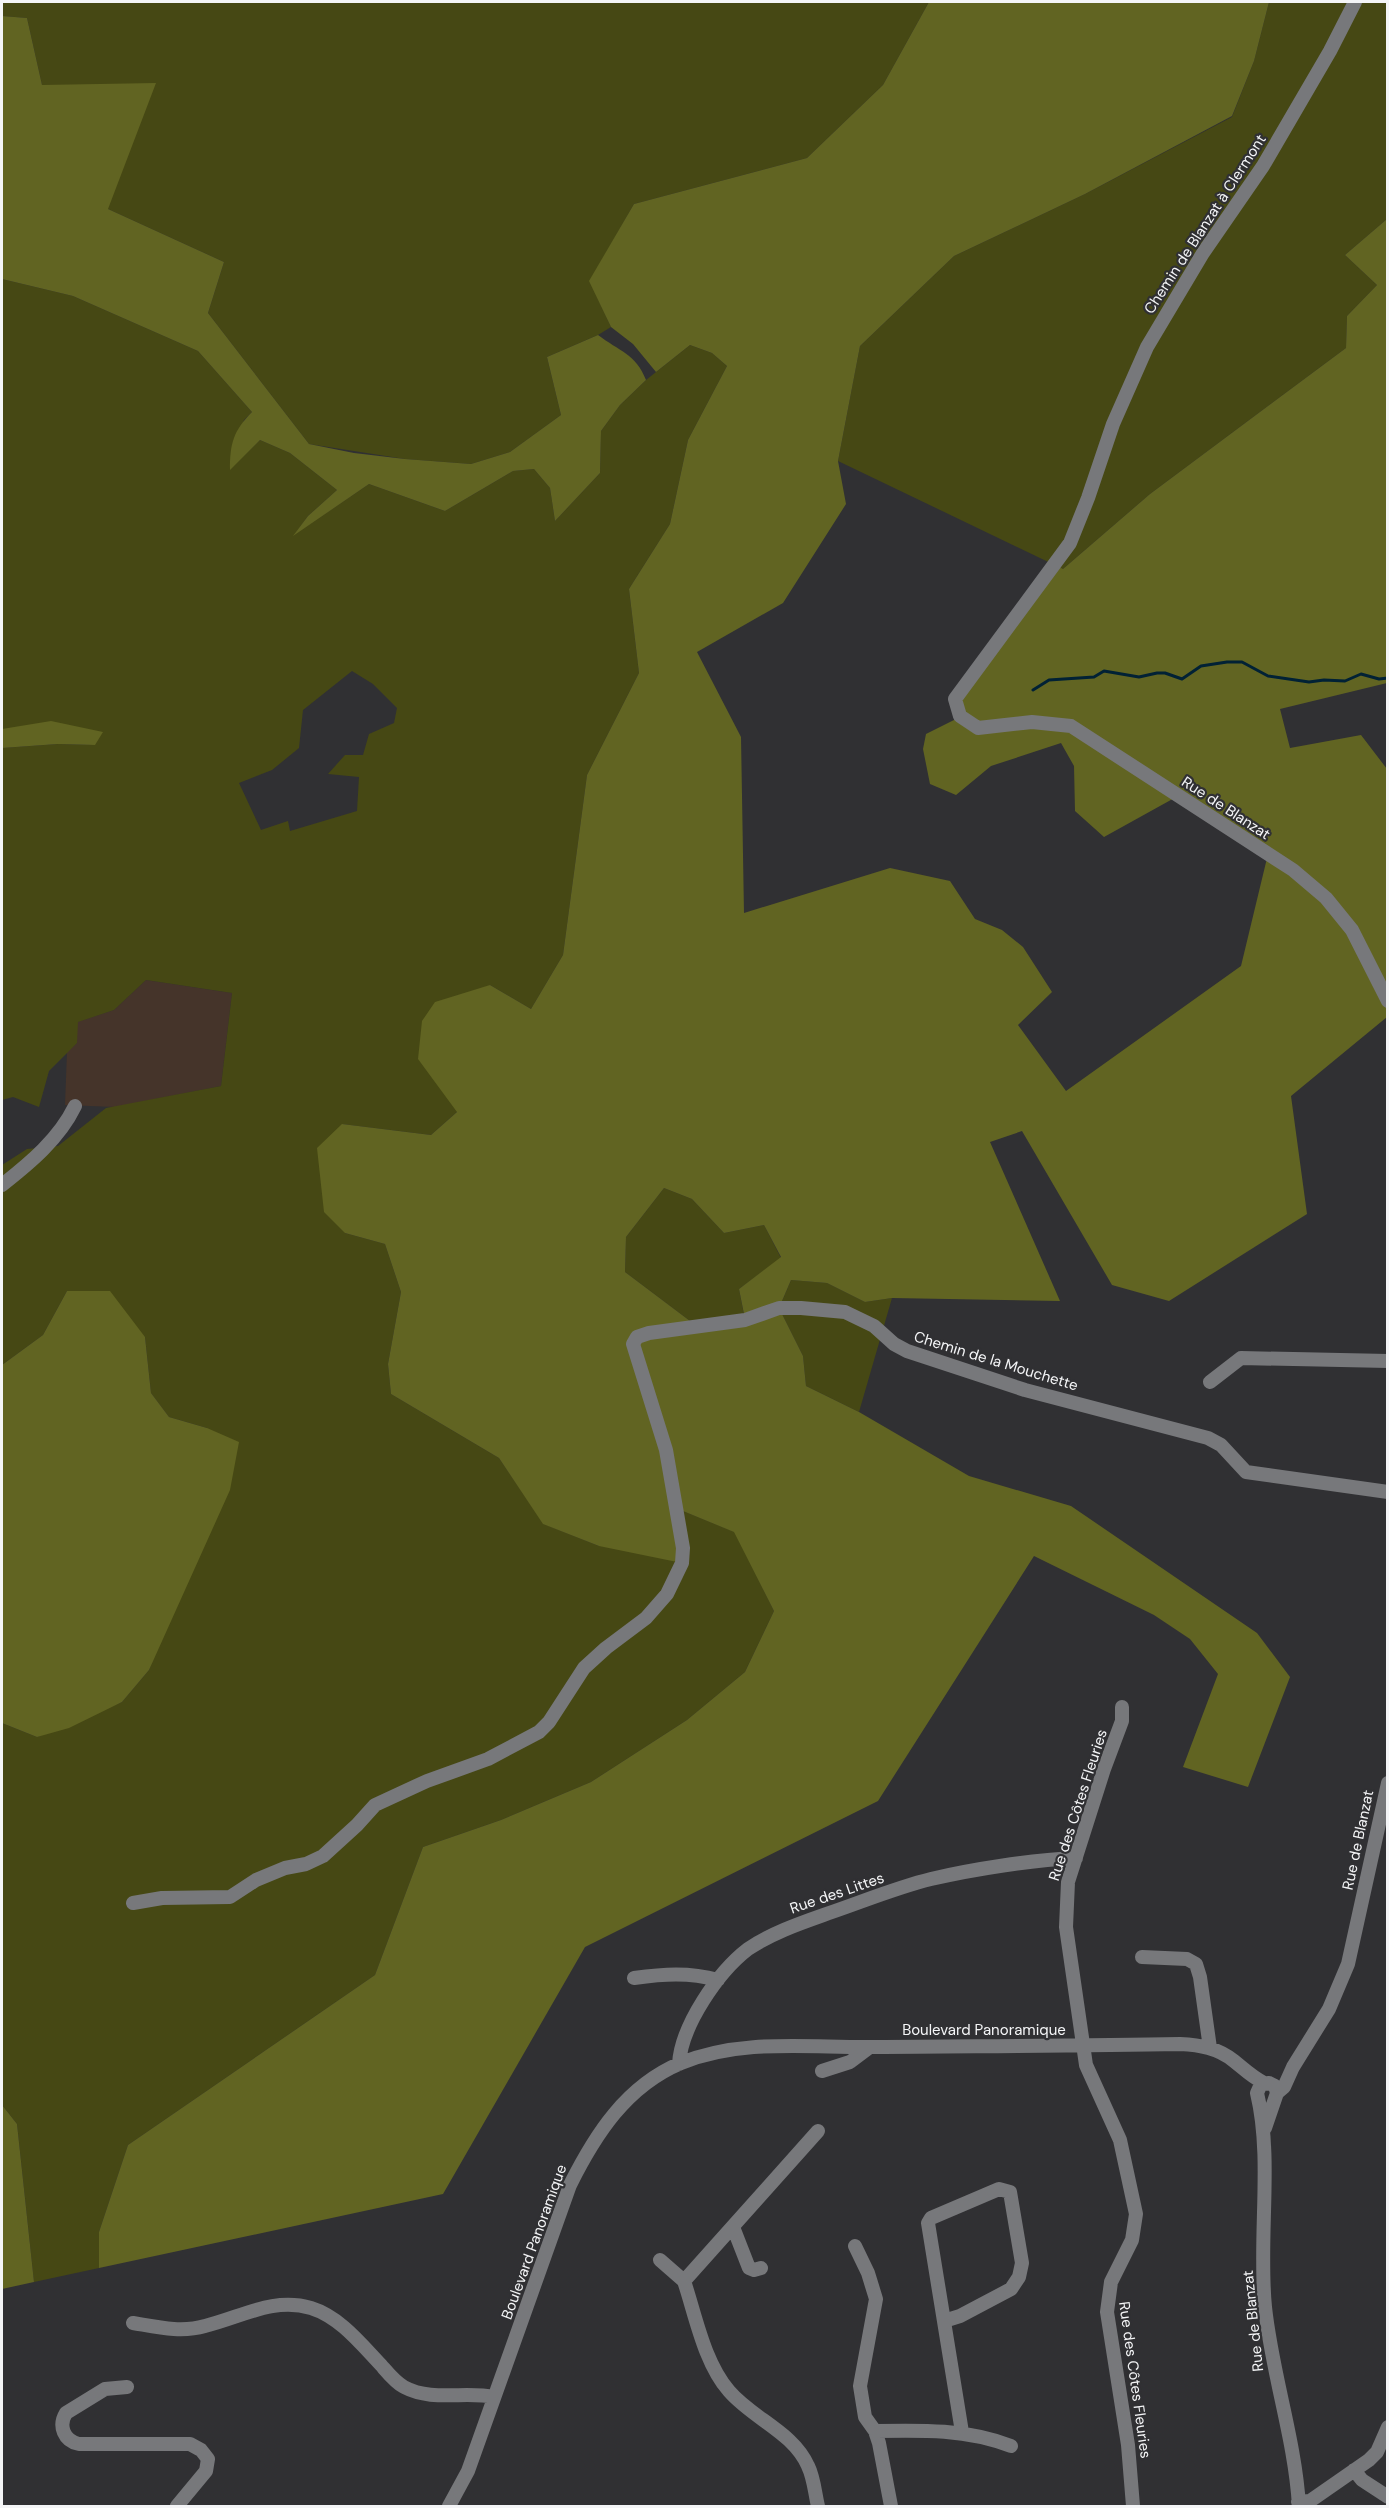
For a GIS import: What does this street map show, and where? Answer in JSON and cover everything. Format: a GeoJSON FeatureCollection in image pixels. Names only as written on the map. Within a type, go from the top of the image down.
{"type":"FeatureCollection","features":[{"type":"Feature","properties":{"kind":"street","name":"Chemin de Blanzat à Clermont"},"geometry":{"type":"LineString","coordinates":[[992,727],[978,728],[960,716],[955,699],[1070,543],[1113,424],[1147,347],[1203,253],[1263,166],[1330,51],[1355,2]]}},
{"type":"Feature","properties":{"kind":"street","name":"Rue de Blanzat"},"geometry":{"type":"LineString","coordinates":[[992,727],[1032,722],[1071,726],[1293,870],[1326,898],[1352,930],[1388,1001]]}},
{"type":"Feature","properties":{"kind":"street"},"geometry":{"type":"LineString","coordinates":[[2,1185],[44,1149],[68,1121],[75,1106]]}},
{"type":"Feature","properties":{"kind":"street","name":"Chemin de la Mouchette"},"geometry":{"type":"LineString","coordinates":[[134,1903],[162,1898],[230,1898],[256,1880],[323,1856],[375,1805],[427,1781],[488,1759],[539,1732],[549,1722],[584,1668],[646,1618],[674,1582],[682,1563],[683,1548],[666,1450],[633,1344],[637,1337],[649,1333],[745,1320],[779,1308],[845,1312],[874,1326],[894,1344],[907,1351],[1025,1390],[1208,1438],[1221,1445],[1246,1472],[1388,1492]]}},
{"type":"Feature","properties":{"kind":"street"},"geometry":{"type":"LineString","coordinates":[[1210,1382],[1241,1358],[1388,1360]]}},
{"type":"Feature","properties":{"kind":"street","name":"Rue des Côtes Fleuries"},"geometry":{"type":"LineString","coordinates":[[1122,1707],[1122,1721],[1068,1882],[1066,1927],[1086,2065],[1120,2140],[1136,2214],[1132,2240],[1111,2282],[1107,2312],[1128,2445],[1133,2506]]}},
{"type":"Feature","properties":{"kind":"street","name":"Rue de Blanzat"},"geometry":{"type":"LineString","coordinates":[[1264,2130],[1271,2090],[1284,2087],[1293,2067],[1329,2009],[1348,1964],[1388,1783]]}},
{"type":"Feature","properties":{"kind":"street","name":"Rue des Littes"},"geometry":{"type":"LineString","coordinates":[[680,2064],[680,2047],[700,2006],[718,1980],[748,1950],[789,1927],[932,1879],[1050,1859],[1076,1858]]}},
{"type":"Feature","properties":{"kind":"street"},"geometry":{"type":"LineString","coordinates":[[1142,1957],[1187,1959],[1196,1964],[1200,1977],[1210,2048],[1227,2056],[1271,2090]]}},
{"type":"Feature","properties":{"kind":"street"},"geometry":{"type":"LineString","coordinates":[[634,1978],[673,1974],[700,1975],[718,1980]]}},
{"type":"Feature","properties":{"kind":"street","name":"Boulevard Panoramique"},"geometry":{"type":"LineString","coordinates":[[450,2506],[468,2471],[570,2185],[588,2148],[604,2124],[631,2097],[680,2064],[730,2050],[759,2046],[1180,2044],[1210,2048]]}},
{"type":"Feature","properties":{"kind":"street"},"geometry":{"type":"LineString","coordinates":[[822,2071],[850,2062],[870,2047]]}},
{"type":"Feature","properties":{"kind":"street","name":"Rue de Blanzat"},"geometry":{"type":"LineString","coordinates":[[1243,2070],[1258,2097],[1264,2130],[1265,2307],[1272,2365],[1294,2463],[1298,2504]]}},
{"type":"Feature","properties":{"kind":"street"},"geometry":{"type":"LineString","coordinates":[[1258,2097],[1257,2089],[1271,2090]]}},
{"type":"Feature","properties":{"kind":"street"},"geometry":{"type":"LineString","coordinates":[[684,2281],[818,2131]]}},
{"type":"Feature","properties":{"kind":"street"},"geometry":{"type":"LineString","coordinates":[[944,2321],[960,2316],[1011,2289],[1019,2277],[1022,2263],[1010,2192],[999,2189],[932,2218],[928,2223],[962,2432]]}},
{"type":"Feature","properties":{"kind":"street"},"geometry":{"type":"LineString","coordinates":[[733,2227],[748,2268],[754,2270],[761,2268]]}},
{"type":"Feature","properties":{"kind":"street"},"geometry":{"type":"LineString","coordinates":[[855,2246],[868,2272],[876,2299],[860,2386],[866,2417],[875,2431],[891,2506]]}},
{"type":"Feature","properties":{"kind":"street"},"geometry":{"type":"LineString","coordinates":[[660,2260],[684,2281],[708,2354],[729,2391],[795,2446],[809,2467],[818,2506]]}},
{"type":"Feature","properties":{"kind":"street"},"geometry":{"type":"LineString","coordinates":[[133,2323],[179,2330],[204,2327],[265,2307],[290,2304],[310,2308],[325,2313],[342,2325],[403,2386],[434,2395],[494,2397]]}},
{"type":"Feature","properties":{"kind":"street"},"geometry":{"type":"LineString","coordinates":[[127,2386],[105,2389],[66,2413],[62,2427],[66,2438],[71,2443],[79,2444],[190,2444],[201,2450],[208,2459],[206,2471],[177,2506]]}},
{"type":"Feature","properties":{"kind":"street"},"geometry":{"type":"LineString","coordinates":[[1298,2504],[1310,2501],[1377,2452],[1388,2427]]}},
{"type":"Feature","properties":{"kind":"street"},"geometry":{"type":"LineString","coordinates":[[875,2431],[962,2432],[988,2437],[1011,2446]]}},
{"type":"Feature","properties":{"kind":"street"},"geometry":{"type":"LineString","coordinates":[[1354,2470],[1362,2480],[1388,2497]]}},
{"type":"Feature","properties":{"kind":"shaded area"},"geometry":{"type":"Polygon","coordinates":[[[2,2],[929,2],[883,85],[807,158],[634,204],[590,281],[611,327],[547,357],[561,415],[510,452],[471,464],[405,459],[309,444],[208,313],[224,262],[108,209],[42,85],[27,18],[2,16],[2,2]]]}},
{"type":"Feature","properties":{"kind":"shaded area"},"geometry":{"type":"Polygon","coordinates":[[[929,2],[1269,2],[1254,61],[1232,116],[1085,194],[954,256],[860,346],[838,461],[846,504],[783,603],[697,652],[741,737],[744,913],[890,868],[950,881],[975,919],[1002,930],[1023,947],[1052,992],[1018,1025],[1066,1091],[1241,966],[1268,854],[1178,796],[1104,837],[1075,811],[1074,766],[1061,743],[991,766],[956,795],[930,784],[923,749],[926,734],[960,717],[955,699],[1054,564],[1063,569],[1150,494],[1346,348],[1347,316],[1377,285],[1345,255],[1387,219],[1387,683],[1280,709],[1290,748],[1361,735],[1387,769],[1387,1017],[1291,1096],[1307,1214],[1169,1301],[1112,1285],[1022,1131],[990,1142],[1060,1301],[892,1298],[865,1302],[827,1283],[791,1280],[779,1308],[803,1356],[806,1386],[859,1412],[969,1476],[1071,1506],[1257,1633],[1290,1677],[1248,1787],[1183,1767],[1218,1674],[1190,1639],[1154,1615],[1034,1556],[878,1801],[585,1947],[443,2194],[99,2268],[99,2232],[128,2145],[375,1975],[423,1847],[501,1820],[591,1782],[687,1720],[745,1672],[774,1611],[734,1532],[678,1509],[682,1563],[599,1546],[543,1524],[499,1458],[391,1394],[388,1364],[401,1292],[385,1244],[345,1233],[324,1212],[317,1148],[342,1124],[431,1135],[457,1112],[418,1059],[422,1021],[435,1002],[490,985],[531,1009],[563,955],[587,775],[639,673],[629,589],[670,524],[688,440],[727,366],[712,353],[690,345],[656,372],[633,344],[611,327],[589,281],[634,204],[807,158],[883,85],[929,2]],[[664,1188],[626,1237],[625,1272],[698,1327],[745,1319],[739,1289],[781,1257],[764,1225],[724,1233],[692,1199],[664,1188]]]}},
{"type":"Feature","properties":{"kind":"shaded area"},"geometry":{"type":"Polygon","coordinates":[[[1269,2],[1387,2],[1387,219],[1345,255],[1377,285],[1347,316],[1346,348],[1150,494],[1063,569],[838,461],[860,346],[954,256],[1085,194],[1232,117],[1254,61],[1269,2]]]}},
{"type":"Feature","properties":{"kind":"shaded area"},"geometry":{"type":"Polygon","coordinates":[[[2,16],[27,18],[42,85],[156,83],[108,209],[224,262],[208,313],[309,444],[354,453],[471,464],[510,452],[561,415],[547,357],[598,335],[632,359],[646,380],[620,405],[601,431],[600,473],[555,521],[550,488],[534,469],[513,471],[445,511],[369,484],[293,536],[308,516],[337,490],[290,453],[260,440],[230,470],[234,438],[252,412],[198,351],[73,296],[2,279],[2,16]]]}},
{"type":"Feature","properties":{"kind":"shaded area"},"geometry":{"type":"Polygon","coordinates":[[[2,279],[73,296],[198,351],[252,412],[244,420],[230,469],[260,440],[290,453],[337,490],[308,516],[295,534],[369,484],[445,511],[513,471],[534,469],[550,488],[555,521],[600,473],[601,431],[620,405],[646,380],[690,345],[712,353],[727,366],[688,440],[670,524],[629,589],[639,673],[587,775],[563,955],[531,1009],[490,985],[418,1058],[458,1111],[431,1135],[342,1124],[345,1233],[385,1244],[401,1292],[388,1364],[391,1394],[499,1458],[544,1524],[599,1546],[678,1509],[735,1532],[774,1611],[745,1672],[687,1720],[591,1782],[501,1820],[423,1847],[375,1975],[128,2145],[99,2232],[99,2268],[34,2282],[17,2124],[2,2105],[2,1723],[37,1737],[122,1702],[149,1670],[162,1636],[207,1428],[169,1417],[151,1393],[145,1337],[67,1291],[43,1335],[2,1365],[2,1165],[27,1149],[58,1146],[106,1108],[221,1086],[232,993],[146,980],[114,1010],[78,1022],[77,1043],[49,1071],[39,1107],[13,1097],[2,1100],[2,748],[58,744],[95,745],[2,729],[2,279]],[[352,671],[303,710],[299,748],[272,770],[239,783],[261,830],[288,821],[290,831],[357,811],[359,777],[328,774],[345,755],[363,755],[369,734],[394,723],[397,708],[373,684],[352,671]]]}},
{"type":"Feature","properties":{"kind":"shaded area"},"geometry":{"type":"Polygon","coordinates":[[[51,721],[103,732],[95,745],[58,744],[2,748],[2,729],[51,721]]]}},
{"type":"Feature","properties":{"kind":"shaded area"},"geometry":{"type":"Polygon","coordinates":[[[146,980],[232,993],[221,1086],[115,1107],[65,1105],[67,1052],[77,1043],[77,1022],[114,1010],[146,980]]]}},
{"type":"Feature","properties":{"kind":"shaded area"},"geometry":{"type":"Polygon","coordinates":[[[664,1188],[692,1199],[724,1233],[764,1225],[781,1258],[739,1289],[745,1320],[698,1327],[625,1272],[626,1237],[664,1188]]]}},
{"type":"Feature","properties":{"kind":"shaded area"},"geometry":{"type":"Polygon","coordinates":[[[791,1280],[827,1283],[865,1302],[892,1298],[859,1412],[806,1386],[803,1356],[779,1308],[791,1280]]]}},
{"type":"Feature","properties":{"kind":"shaded area"},"geometry":{"type":"Polygon","coordinates":[[[67,1291],[110,1291],[145,1337],[151,1393],[169,1417],[207,1428],[239,1442],[230,1490],[149,1670],[122,1702],[69,1728],[37,1737],[2,1723],[2,1365],[43,1335],[67,1291]]]}},
{"type":"Feature","properties":{"kind":"shaded area"},"geometry":{"type":"Polygon","coordinates":[[[2,2105],[17,2124],[34,2282],[2,2289],[2,2105]]]}},
{"type":"Feature","properties":{"kind":"waterway"},"geometry":{"type":"LineString","coordinates":[[1033,690],[1049,680],[1094,677],[1104,671],[1139,677],[1165,673],[1182,679],[1201,666],[1227,662],[1242,662],[1268,676],[1309,682],[1345,681],[1361,674],[1379,679],[1388,678]]}}]}
